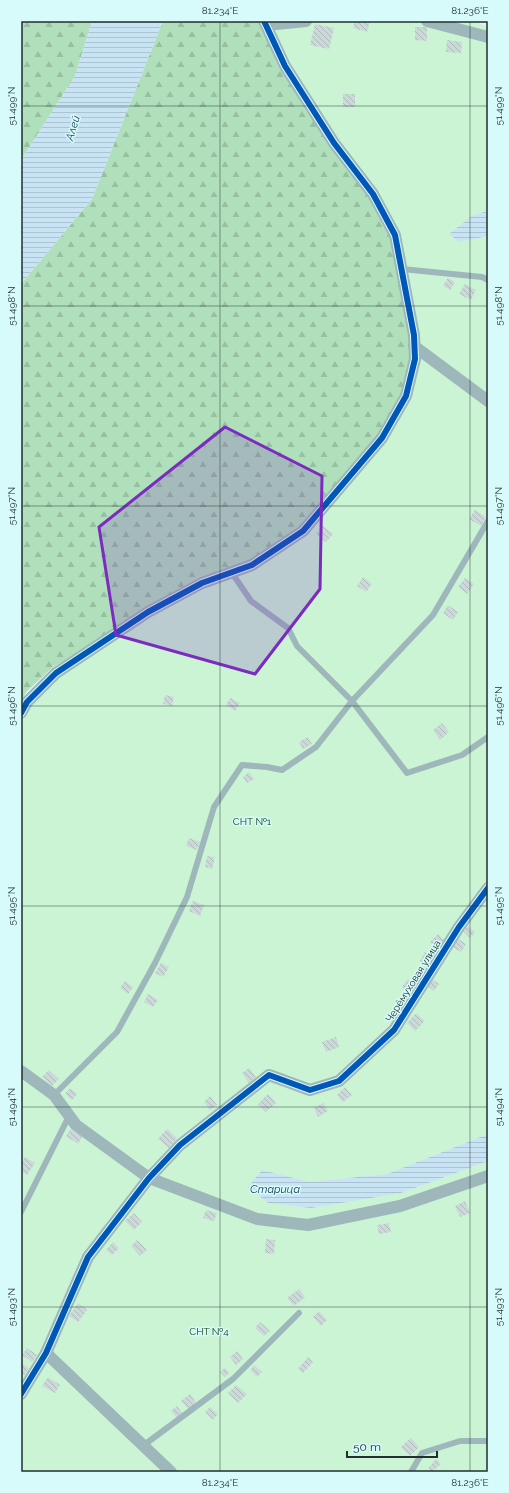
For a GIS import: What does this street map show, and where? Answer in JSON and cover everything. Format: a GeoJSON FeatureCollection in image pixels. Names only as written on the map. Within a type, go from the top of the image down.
{"type":"FeatureCollection","features":[{"type":"Feature","properties":{"kind":"street"},"geometry":{"type":"LineString","coordinates":[[21,713],[27,702],[56,673],[148,612],[202,583],[252,565],[303,531],[382,438],[406,396],[415,360],[414,335],[395,234],[376,201],[334,143],[285,66],[265,23],[306,21]]}},
{"type":"Feature","properties":{"kind":"street"},"geometry":{"type":"LineString","coordinates":[[427,21],[488,37]]}},
{"type":"Feature","properties":{"kind":"street"},"geometry":{"type":"LineString","coordinates":[[414,346],[488,401]]}},
{"type":"Feature","properties":{"kind":"street","name":"Черёмуховая улица"},"geometry":{"type":"LineString","coordinates":[[149,1178],[180,1145],[269,1075],[310,1090],[338,1081],[394,1030],[459,927],[488,888]]}},
{"type":"Feature","properties":{"kind":"street"},"geometry":{"type":"LineString","coordinates":[[21,1072],[54,1095],[76,1125],[149,1178],[257,1219],[308,1225],[400,1206],[488,1176]]}},
{"type":"Feature","properties":{"kind":"street"},"geometry":{"type":"LineString","coordinates":[[21,1394],[46,1353],[88,1257],[149,1178]]}},
{"type":"Feature","properties":{"kind":"street"},"geometry":{"type":"LineString","coordinates":[[46,1353],[171,1472]]}},
{"type":"Feature","properties":{"kind":"lane"},"geometry":{"type":"LineString","coordinates":[[402,269],[482,277],[488,280]]}},
{"type":"Feature","properties":{"kind":"lane"},"geometry":{"type":"LineString","coordinates":[[54,1095],[117,1032],[155,963],[187,897],[214,807],[242,765],[282,770],[316,747],[352,701],[433,615],[488,521]]}},
{"type":"Feature","properties":{"kind":"lane"},"geometry":{"type":"LineString","coordinates":[[232,573],[251,601],[288,628],[297,646],[352,701],[407,773],[462,755],[488,737]]}},
{"type":"Feature","properties":{"kind":"lane"},"geometry":{"type":"LineString","coordinates":[[21,1212],[70,1116]]}},
{"type":"Feature","properties":{"kind":"lane"},"geometry":{"type":"LineString","coordinates":[[144,1445],[233,1379],[299,1313]]}},
{"type":"Feature","properties":{"kind":"lane"},"geometry":{"type":"LineString","coordinates":[[411,1472],[422,1453],[460,1441],[486,1441]]}},
{"type":"Feature","properties":{"kind":"highlighted area"},"geometry":{"type":"Polygon","coordinates":[[[225,427],[322,476],[320,589],[255,674],[116,635],[99,527],[225,427]]]}},
{"type":"Feature","properties":{"kind":"green space"},"geometry":{"type":"Polygon","coordinates":[[[21,21],[92,21],[75,76],[21,160],[21,21]]]}},
{"type":"Feature","properties":{"kind":"green space"},"geometry":{"type":"Polygon","coordinates":[[[163,21],[264,21],[395,235],[414,335],[406,396],[382,438],[303,531],[252,565],[148,612],[53,667],[26,692],[21,702],[21,284],[92,199],[163,21]]]}},
{"type":"Feature","properties":{"kind":"green space"},"geometry":{"type":"Polygon","coordinates":[[[264,21],[472,21],[488,27],[488,211],[473,215],[459,242],[488,236],[488,1134],[387,1174],[310,1182],[262,1170],[248,1187],[401,1193],[488,1161],[488,1472],[21,1472],[21,717],[57,676],[148,612],[232,573],[303,531],[382,438],[406,396],[415,359],[395,235],[334,143],[264,21]]]}},
{"type":"Feature","properties":{"kind":"water","name":"Алей"},"geometry":{"type":"Polygon","coordinates":[[[92,21],[163,21],[92,199],[21,284],[21,160],[75,76],[92,21]]]}},
{"type":"Feature","properties":{"kind":"water"},"geometry":{"type":"Polygon","coordinates":[[[488,211],[488,236],[459,242],[449,234],[473,215],[488,211]]]}},
{"type":"Feature","properties":{"kind":"water","name":"Старица"},"geometry":{"type":"Polygon","coordinates":[[[488,1134],[488,1161],[401,1193],[311,1208],[268,1203],[248,1187],[262,1170],[310,1182],[387,1174],[488,1134]]]}},
{"type":"Feature","properties":{"kind":"building"},"geometry":{"type":"Polygon","coordinates":[[[355,21],[370,21],[367,32],[353,28],[355,21]]]}},
{"type":"Feature","properties":{"kind":"building"},"geometry":{"type":"Polygon","coordinates":[[[315,24],[334,28],[329,49],[310,45],[315,24]]]}},
{"type":"Feature","properties":{"kind":"building"},"geometry":{"type":"Polygon","coordinates":[[[415,27],[427,27],[427,41],[415,40],[415,27]]]}},
{"type":"Feature","properties":{"kind":"building"},"geometry":{"type":"Polygon","coordinates":[[[447,40],[462,42],[461,53],[446,52],[447,40]]]}},
{"type":"Feature","properties":{"kind":"building"},"geometry":{"type":"Polygon","coordinates":[[[343,94],[355,94],[355,107],[343,107],[343,94]]]}},
{"type":"Feature","properties":{"kind":"building"},"geometry":{"type":"Polygon","coordinates":[[[448,278],[455,282],[450,290],[443,286],[448,278]]]}},
{"type":"Feature","properties":{"kind":"building"},"geometry":{"type":"Polygon","coordinates":[[[465,284],[476,290],[471,300],[459,294],[465,284]]]}},
{"type":"Feature","properties":{"kind":"building"},"geometry":{"type":"Polygon","coordinates":[[[475,510],[486,517],[481,526],[469,519],[475,510]]]}},
{"type":"Feature","properties":{"kind":"building"},"geometry":{"type":"Polygon","coordinates":[[[323,526],[333,534],[326,542],[316,534],[323,526]]]}},
{"type":"Feature","properties":{"kind":"building"},"geometry":{"type":"Polygon","coordinates":[[[363,577],[372,584],[366,592],[357,586],[363,577]]]}},
{"type":"Feature","properties":{"kind":"building"},"geometry":{"type":"Polygon","coordinates":[[[465,578],[474,584],[467,594],[458,587],[465,578]]]}},
{"type":"Feature","properties":{"kind":"building"},"geometry":{"type":"Polygon","coordinates":[[[448,605],[458,612],[453,620],[443,613],[448,605]]]}},
{"type":"Feature","properties":{"kind":"building"},"geometry":{"type":"Polygon","coordinates":[[[165,695],[174,697],[172,706],[163,704],[165,695]]]}},
{"type":"Feature","properties":{"kind":"building"},"geometry":{"type":"Polygon","coordinates":[[[230,698],[240,703],[235,711],[226,705],[230,698]]]}},
{"type":"Feature","properties":{"kind":"building"},"geometry":{"type":"Polygon","coordinates":[[[442,723],[449,732],[440,740],[433,730],[442,723]]]}},
{"type":"Feature","properties":{"kind":"building"},"geometry":{"type":"Polygon","coordinates":[[[308,737],[312,744],[303,749],[299,742],[308,737]]]}},
{"type":"Feature","properties":{"kind":"building"},"geometry":{"type":"Polygon","coordinates":[[[249,772],[254,779],[247,783],[243,777],[249,772]]]}},
{"type":"Feature","properties":{"kind":"building"},"geometry":{"type":"Polygon","coordinates":[[[189,838],[200,842],[197,850],[186,846],[189,838]]]}},
{"type":"Feature","properties":{"kind":"building"},"geometry":{"type":"Polygon","coordinates":[[[207,856],[215,857],[212,869],[205,867],[207,856]]]}},
{"type":"Feature","properties":{"kind":"building"},"geometry":{"type":"Polygon","coordinates":[[[193,901],[204,905],[200,916],[189,911],[193,901]]]}},
{"type":"Feature","properties":{"kind":"building"},"geometry":{"type":"Polygon","coordinates":[[[468,926],[475,932],[470,938],[463,931],[468,926]]]}},
{"type":"Feature","properties":{"kind":"building"},"geometry":{"type":"Polygon","coordinates":[[[438,934],[445,941],[437,949],[430,942],[438,934]]]}},
{"type":"Feature","properties":{"kind":"building"},"geometry":{"type":"Polygon","coordinates":[[[457,938],[466,944],[461,952],[451,946],[457,938]]]}},
{"type":"Feature","properties":{"kind":"building"},"geometry":{"type":"Polygon","coordinates":[[[425,952],[433,956],[427,966],[420,961],[425,952]]]}},
{"type":"Feature","properties":{"kind":"building"},"geometry":{"type":"Polygon","coordinates":[[[161,963],[169,967],[163,977],[155,973],[161,963]]]}},
{"type":"Feature","properties":{"kind":"building"},"geometry":{"type":"Polygon","coordinates":[[[408,979],[416,985],[409,993],[402,987],[408,979]]]}},
{"type":"Feature","properties":{"kind":"building"},"geometry":{"type":"Polygon","coordinates":[[[432,979],[439,984],[434,991],[427,986],[432,979]]]}},
{"type":"Feature","properties":{"kind":"building"},"geometry":{"type":"Polygon","coordinates":[[[125,981],[133,987],[128,994],[120,988],[125,981]]]}},
{"type":"Feature","properties":{"kind":"building"},"geometry":{"type":"Polygon","coordinates":[[[148,994],[158,1000],[153,1007],[144,1002],[148,994]]]}},
{"type":"Feature","properties":{"kind":"building"},"geometry":{"type":"Polygon","coordinates":[[[416,1013],[425,1021],[415,1031],[407,1023],[416,1013]]]}},
{"type":"Feature","properties":{"kind":"building"},"geometry":{"type":"Polygon","coordinates":[[[336,1037],[339,1047],[326,1052],[322,1042],[336,1037]]]}},
{"type":"Feature","properties":{"kind":"building"},"geometry":{"type":"Polygon","coordinates":[[[249,1068],[256,1077],[249,1083],[242,1073],[249,1068]]]}},
{"type":"Feature","properties":{"kind":"building"},"geometry":{"type":"Polygon","coordinates":[[[49,1070],[59,1079],[52,1086],[42,1077],[49,1070]]]}},
{"type":"Feature","properties":{"kind":"building"},"geometry":{"type":"Polygon","coordinates":[[[345,1087],[352,1095],[343,1102],[337,1095],[345,1087]]]}},
{"type":"Feature","properties":{"kind":"building"},"geometry":{"type":"Polygon","coordinates":[[[70,1088],[77,1094],[72,1100],[65,1094],[70,1088]]]}},
{"type":"Feature","properties":{"kind":"building"},"geometry":{"type":"Polygon","coordinates":[[[268,1094],[276,1103],[266,1112],[258,1104],[268,1094]]]}},
{"type":"Feature","properties":{"kind":"building"},"geometry":{"type":"Polygon","coordinates":[[[210,1096],[217,1105],[210,1110],[204,1102],[210,1096]]]}},
{"type":"Feature","properties":{"kind":"building"},"geometry":{"type":"Polygon","coordinates":[[[323,1103],[328,1111],[318,1117],[314,1108],[323,1103]]]}},
{"type":"Feature","properties":{"kind":"building"},"geometry":{"type":"Polygon","coordinates":[[[71,1129],[82,1137],[78,1144],[66,1136],[71,1129]]]}},
{"type":"Feature","properties":{"kind":"building"},"geometry":{"type":"Polygon","coordinates":[[[167,1129],[177,1138],[169,1148],[158,1139],[167,1129]]]}},
{"type":"Feature","properties":{"kind":"building"},"geometry":{"type":"Polygon","coordinates":[[[25,1157],[35,1163],[27,1175],[21,1171],[21,1163],[25,1157]]]}},
{"type":"Feature","properties":{"kind":"building"},"geometry":{"type":"Polygon","coordinates":[[[465,1201],[470,1213],[460,1217],[455,1206],[465,1201]]]}},
{"type":"Feature","properties":{"kind":"building"},"geometry":{"type":"Polygon","coordinates":[[[206,1210],[217,1213],[214,1221],[203,1218],[206,1210]]]}},
{"type":"Feature","properties":{"kind":"building"},"geometry":{"type":"Polygon","coordinates":[[[134,1213],[142,1222],[134,1230],[125,1221],[134,1213]]]}},
{"type":"Feature","properties":{"kind":"building"},"geometry":{"type":"Polygon","coordinates":[[[389,1223],[391,1232],[379,1234],[377,1225],[389,1223]]]}},
{"type":"Feature","properties":{"kind":"building"},"geometry":{"type":"Polygon","coordinates":[[[266,1239],[275,1240],[274,1254],[265,1253],[266,1239]]]}},
{"type":"Feature","properties":{"kind":"building"},"geometry":{"type":"Polygon","coordinates":[[[137,1240],[147,1250],[140,1256],[131,1246],[137,1240]]]}},
{"type":"Feature","properties":{"kind":"building"},"geometry":{"type":"Polygon","coordinates":[[[113,1242],[119,1248],[112,1255],[106,1250],[113,1242]]]}},
{"type":"Feature","properties":{"kind":"building"},"geometry":{"type":"Polygon","coordinates":[[[299,1289],[305,1297],[294,1306],[287,1298],[299,1289]]]}},
{"type":"Feature","properties":{"kind":"building"},"geometry":{"type":"Polygon","coordinates":[[[78,1303],[87,1310],[78,1322],[69,1316],[78,1303]]]}},
{"type":"Feature","properties":{"kind":"building"},"geometry":{"type":"Polygon","coordinates":[[[319,1311],[327,1320],[321,1326],[313,1317],[319,1311]]]}},
{"type":"Feature","properties":{"kind":"building"},"geometry":{"type":"Polygon","coordinates":[[[260,1322],[270,1331],[264,1336],[255,1328],[260,1322]]]}},
{"type":"Feature","properties":{"kind":"building"},"geometry":{"type":"Polygon","coordinates":[[[27,1348],[37,1355],[32,1362],[22,1355],[27,1348]]]}},
{"type":"Feature","properties":{"kind":"building"},"geometry":{"type":"Polygon","coordinates":[[[237,1351],[243,1359],[236,1365],[230,1357],[237,1351]]]}},
{"type":"Feature","properties":{"kind":"building"},"geometry":{"type":"Polygon","coordinates":[[[308,1357],[313,1362],[303,1373],[298,1369],[308,1357]]]}},
{"type":"Feature","properties":{"kind":"building"},"geometry":{"type":"Polygon","coordinates":[[[21,1363],[29,1368],[25,1375],[21,1373],[21,1363]]]}},
{"type":"Feature","properties":{"kind":"building"},"geometry":{"type":"Polygon","coordinates":[[[254,1365],[262,1372],[257,1377],[250,1370],[254,1365]]]}},
{"type":"Feature","properties":{"kind":"building"},"geometry":{"type":"Polygon","coordinates":[[[225,1368],[229,1373],[225,1377],[220,1372],[225,1368]]]}},
{"type":"Feature","properties":{"kind":"building"},"geometry":{"type":"Polygon","coordinates":[[[48,1377],[60,1385],[55,1393],[42,1386],[48,1377]]]}},
{"type":"Feature","properties":{"kind":"building"},"geometry":{"type":"Polygon","coordinates":[[[236,1385],[247,1394],[238,1403],[228,1393],[236,1385]]]}},
{"type":"Feature","properties":{"kind":"building"},"geometry":{"type":"Polygon","coordinates":[[[190,1394],[196,1403],[188,1409],[181,1401],[190,1394]]]}},
{"type":"Feature","properties":{"kind":"building"},"geometry":{"type":"Polygon","coordinates":[[[177,1406],[183,1414],[177,1418],[171,1411],[177,1406]]]}},
{"type":"Feature","properties":{"kind":"building"},"geometry":{"type":"Polygon","coordinates":[[[210,1407],[218,1414],[213,1420],[205,1412],[210,1407]]]}},
{"type":"Feature","properties":{"kind":"building"},"geometry":{"type":"Polygon","coordinates":[[[411,1438],[419,1447],[410,1456],[401,1447],[411,1438]]]}},
{"type":"Feature","properties":{"kind":"building"},"geometry":{"type":"Polygon","coordinates":[[[436,1459],[441,1464],[432,1472],[428,1468],[436,1459]]]}},
{"type":"Feature","properties":{"kind":"cycle path"},"geometry":{"type":"LineString","coordinates":[[21,713],[27,702],[56,673],[148,612],[202,583],[252,565],[303,531],[382,438],[406,396],[415,359],[414,335],[395,235],[373,194],[334,143],[285,66],[264,21]]}},
{"type":"Feature","properties":{"kind":"cycle path"},"geometry":{"type":"LineString","coordinates":[[21,1394],[46,1353],[88,1257],[149,1178],[180,1145],[269,1075],[310,1090],[339,1081],[394,1030],[459,927],[488,888]]}},
{"type":"Feature","properties":{"kind":"park label","name":"СНТ №1"},"geometry":{"type":"Point","coordinates":[252,821]}},
{"type":"Feature","properties":{"kind":"park label","name":"СНТ №4"},"geometry":{"type":"Point","coordinates":[209,1331]}}]}
